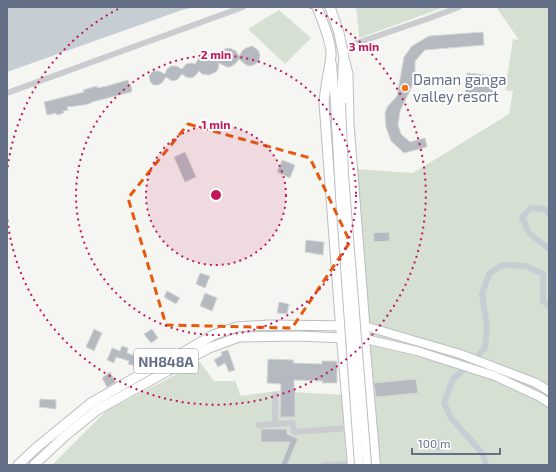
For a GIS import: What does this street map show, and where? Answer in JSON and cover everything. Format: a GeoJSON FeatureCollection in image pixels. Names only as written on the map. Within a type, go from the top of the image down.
{"type":"FeatureCollection","features":[{"type":"Feature","properties":{"kind":"highway"},"geometry":{"type":"LineString","coordinates":[[317,7],[324,26],[331,54],[324,93],[324,103],[341,338],[365,340],[349,124],[348,74],[330,7]]}},
{"type":"Feature","properties":{"kind":"highway","name":"NH848A"},"geometry":{"type":"LineString","coordinates":[[18,465],[36,448],[91,403],[214,334],[237,327],[269,324],[340,326]]}},
{"type":"Feature","properties":{"kind":"highway"},"geometry":{"type":"LineString","coordinates":[[340,326],[365,327]]}},
{"type":"Feature","properties":{"kind":"highway","name":"NH848A"},"geometry":{"type":"LineString","coordinates":[[34,465],[65,436],[97,410],[209,348],[239,337],[299,336],[341,338]]}},
{"type":"Feature","properties":{"kind":"main road"},"geometry":{"type":"LineString","coordinates":[[331,54],[338,103],[367,465]]}},
{"type":"Feature","properties":{"kind":"main road"},"geometry":{"type":"LineString","coordinates":[[344,58],[338,103],[340,189],[354,465]]}},
{"type":"Feature","properties":{"kind":"main road"},"geometry":{"type":"LineString","coordinates":[[365,327],[460,354],[486,363],[536,383],[549,391]]}},
{"type":"Feature","properties":{"kind":"main road"},"geometry":{"type":"LineString","coordinates":[[341,338],[349,428],[354,465]]}},
{"type":"Feature","properties":{"kind":"main road"},"geometry":{"type":"LineString","coordinates":[[376,465],[365,340],[417,351],[495,376],[540,397],[549,404]]}},
{"type":"Feature","properties":{"kind":"street"},"geometry":{"type":"LineString","coordinates":[[7,93],[243,7]]}},
{"type":"Feature","properties":{"kind":"street"},"geometry":{"type":"LineString","coordinates":[[342,48],[459,7]]}},
{"type":"Feature","properties":{"kind":"street"},"geometry":{"type":"LineString","coordinates":[[275,395],[275,424]]}},
{"type":"Feature","properties":{"kind":"street"},"geometry":{"type":"LineString","coordinates":[[259,425],[293,423],[294,432],[349,428]]}},
{"type":"Feature","properties":{"kind":"street"},"geometry":{"type":"LineString","coordinates":[[324,465],[354,465]]}},
{"type":"Feature","properties":{"kind":"highlighted area"},"geometry":{"type":"Polygon","coordinates":[[[188,124],[310,158],[350,242],[292,328],[166,325],[128,198],[188,124]]]}},
{"type":"Feature","properties":{"kind":"shaded area"},"geometry":{"type":"Polygon","coordinates":[[[7,7],[195,7],[182,10],[7,72],[7,7]]]}},
{"type":"Feature","properties":{"kind":"shaded area"},"geometry":{"type":"Polygon","coordinates":[[[355,7],[445,7],[359,38],[357,13],[355,7]]]}},
{"type":"Feature","properties":{"kind":"shaded area"},"geometry":{"type":"Polygon","coordinates":[[[496,7],[549,7],[549,465],[380,465],[356,169],[413,173],[509,114],[513,91],[505,90],[513,39],[519,40],[496,7]]]}},
{"type":"Feature","properties":{"kind":"shaded area"},"geometry":{"type":"Polygon","coordinates":[[[279,10],[311,38],[285,64],[248,29],[279,10]]]}},
{"type":"Feature","properties":{"kind":"shaded area"},"geometry":{"type":"Polygon","coordinates":[[[200,362],[214,381],[235,381],[241,396],[276,391],[344,395],[349,465],[52,465],[106,411],[200,362]]]}},
{"type":"Feature","properties":{"kind":"building","name":"Daman ganga valley resort"},"geometry":{"type":"Polygon","coordinates":[[[483,32],[484,45],[425,50],[415,61],[415,80],[400,111],[398,125],[401,134],[410,142],[425,138],[427,147],[404,153],[391,141],[386,127],[385,113],[388,106],[397,96],[404,57],[412,46],[429,36],[483,32]]]}},
{"type":"Feature","properties":{"kind":"building"},"geometry":{"type":"Polygon","coordinates":[[[252,46],[258,50],[260,55],[259,61],[254,65],[248,66],[239,59],[230,67],[219,63],[216,72],[209,75],[202,74],[199,71],[191,78],[182,74],[177,80],[172,81],[166,77],[162,83],[158,85],[153,85],[150,81],[149,76],[154,71],[159,71],[165,74],[167,69],[171,66],[176,66],[182,69],[186,64],[195,64],[199,58],[205,54],[212,54],[218,58],[221,51],[224,49],[230,48],[236,51],[239,56],[243,50],[252,46]]]}},
{"type":"Feature","properties":{"kind":"building"},"geometry":{"type":"Polygon","coordinates":[[[467,73],[496,76],[494,97],[465,95],[467,73]]]}},
{"type":"Feature","properties":{"kind":"building"},"geometry":{"type":"Polygon","coordinates":[[[128,80],[132,90],[131,92],[84,105],[67,107],[68,110],[57,115],[56,113],[47,115],[44,102],[84,92],[83,90],[97,86],[97,88],[128,80]]]}},
{"type":"Feature","properties":{"kind":"building"},"geometry":{"type":"Polygon","coordinates":[[[185,152],[196,177],[185,182],[174,157],[185,152]]]}},
{"type":"Feature","properties":{"kind":"building"},"geometry":{"type":"Polygon","coordinates":[[[282,160],[295,165],[290,178],[277,172],[282,160]]]}},
{"type":"Feature","properties":{"kind":"building"},"geometry":{"type":"Polygon","coordinates":[[[389,232],[390,241],[374,242],[373,233],[389,232]]]}},
{"type":"Feature","properties":{"kind":"building"},"geometry":{"type":"Polygon","coordinates":[[[306,240],[324,242],[323,255],[305,252],[306,240]]]}},
{"type":"Feature","properties":{"kind":"building"},"geometry":{"type":"Polygon","coordinates":[[[200,273],[210,276],[205,288],[196,284],[200,273]]]}},
{"type":"Feature","properties":{"kind":"building"},"geometry":{"type":"Polygon","coordinates":[[[167,291],[180,298],[176,304],[164,297],[167,291]]]}},
{"type":"Feature","properties":{"kind":"building"},"geometry":{"type":"Polygon","coordinates":[[[205,293],[217,298],[212,311],[200,306],[205,293]]]}},
{"type":"Feature","properties":{"kind":"building"},"geometry":{"type":"Polygon","coordinates":[[[279,302],[289,304],[287,314],[277,313],[279,302]]]}},
{"type":"Feature","properties":{"kind":"building"},"geometry":{"type":"Polygon","coordinates":[[[94,329],[102,333],[94,351],[86,347],[94,329]]]}},
{"type":"Feature","properties":{"kind":"building"},"geometry":{"type":"Polygon","coordinates":[[[152,329],[158,338],[151,343],[144,334],[152,329]]]}},
{"type":"Feature","properties":{"kind":"building"},"geometry":{"type":"Polygon","coordinates":[[[122,346],[128,348],[127,353],[138,357],[135,366],[128,364],[129,361],[116,357],[114,363],[107,360],[112,348],[120,351],[122,346]]]}},
{"type":"Feature","properties":{"kind":"building"},"geometry":{"type":"Polygon","coordinates":[[[228,350],[235,370],[229,372],[225,363],[218,367],[214,360],[222,355],[221,352],[228,350]]]}},
{"type":"Feature","properties":{"kind":"building"},"geometry":{"type":"Polygon","coordinates":[[[268,359],[294,360],[293,363],[322,364],[322,361],[337,361],[337,383],[294,380],[295,417],[280,417],[281,384],[267,383],[268,359]]]}},
{"type":"Feature","properties":{"kind":"building"},"geometry":{"type":"Polygon","coordinates":[[[110,372],[116,382],[107,387],[102,378],[110,372]]]}},
{"type":"Feature","properties":{"kind":"building"},"geometry":{"type":"Polygon","coordinates":[[[416,379],[418,393],[376,397],[374,383],[416,379]]]}},
{"type":"Feature","properties":{"kind":"building"},"geometry":{"type":"Polygon","coordinates":[[[40,399],[56,400],[56,409],[39,407],[40,399]]]}},
{"type":"Feature","properties":{"kind":"building"},"geometry":{"type":"Polygon","coordinates":[[[261,429],[287,429],[287,434],[298,439],[287,465],[281,465],[290,442],[261,442],[261,429]]]}},
{"type":"Feature","properties":{"kind":"building"},"geometry":{"type":"Polygon","coordinates":[[[433,439],[444,440],[442,451],[432,449],[433,439]]]}},
{"type":"Feature","properties":{"kind":"waterway"},"geometry":{"type":"LineString","coordinates":[[549,214],[545,209],[531,208],[522,217],[529,233],[549,249]]}},
{"type":"Feature","properties":{"kind":"waterway"},"geometry":{"type":"LineString","coordinates":[[486,465],[483,454],[451,418],[444,403],[453,379],[485,348],[487,327],[482,294],[489,274],[502,265],[526,266],[543,274],[543,301],[549,306]]}},
{"type":"Feature","properties":{"kind":"place","name":"Daman ganga valley resort"},"geometry":{"type":"Point","coordinates":[405,88]}}]}
